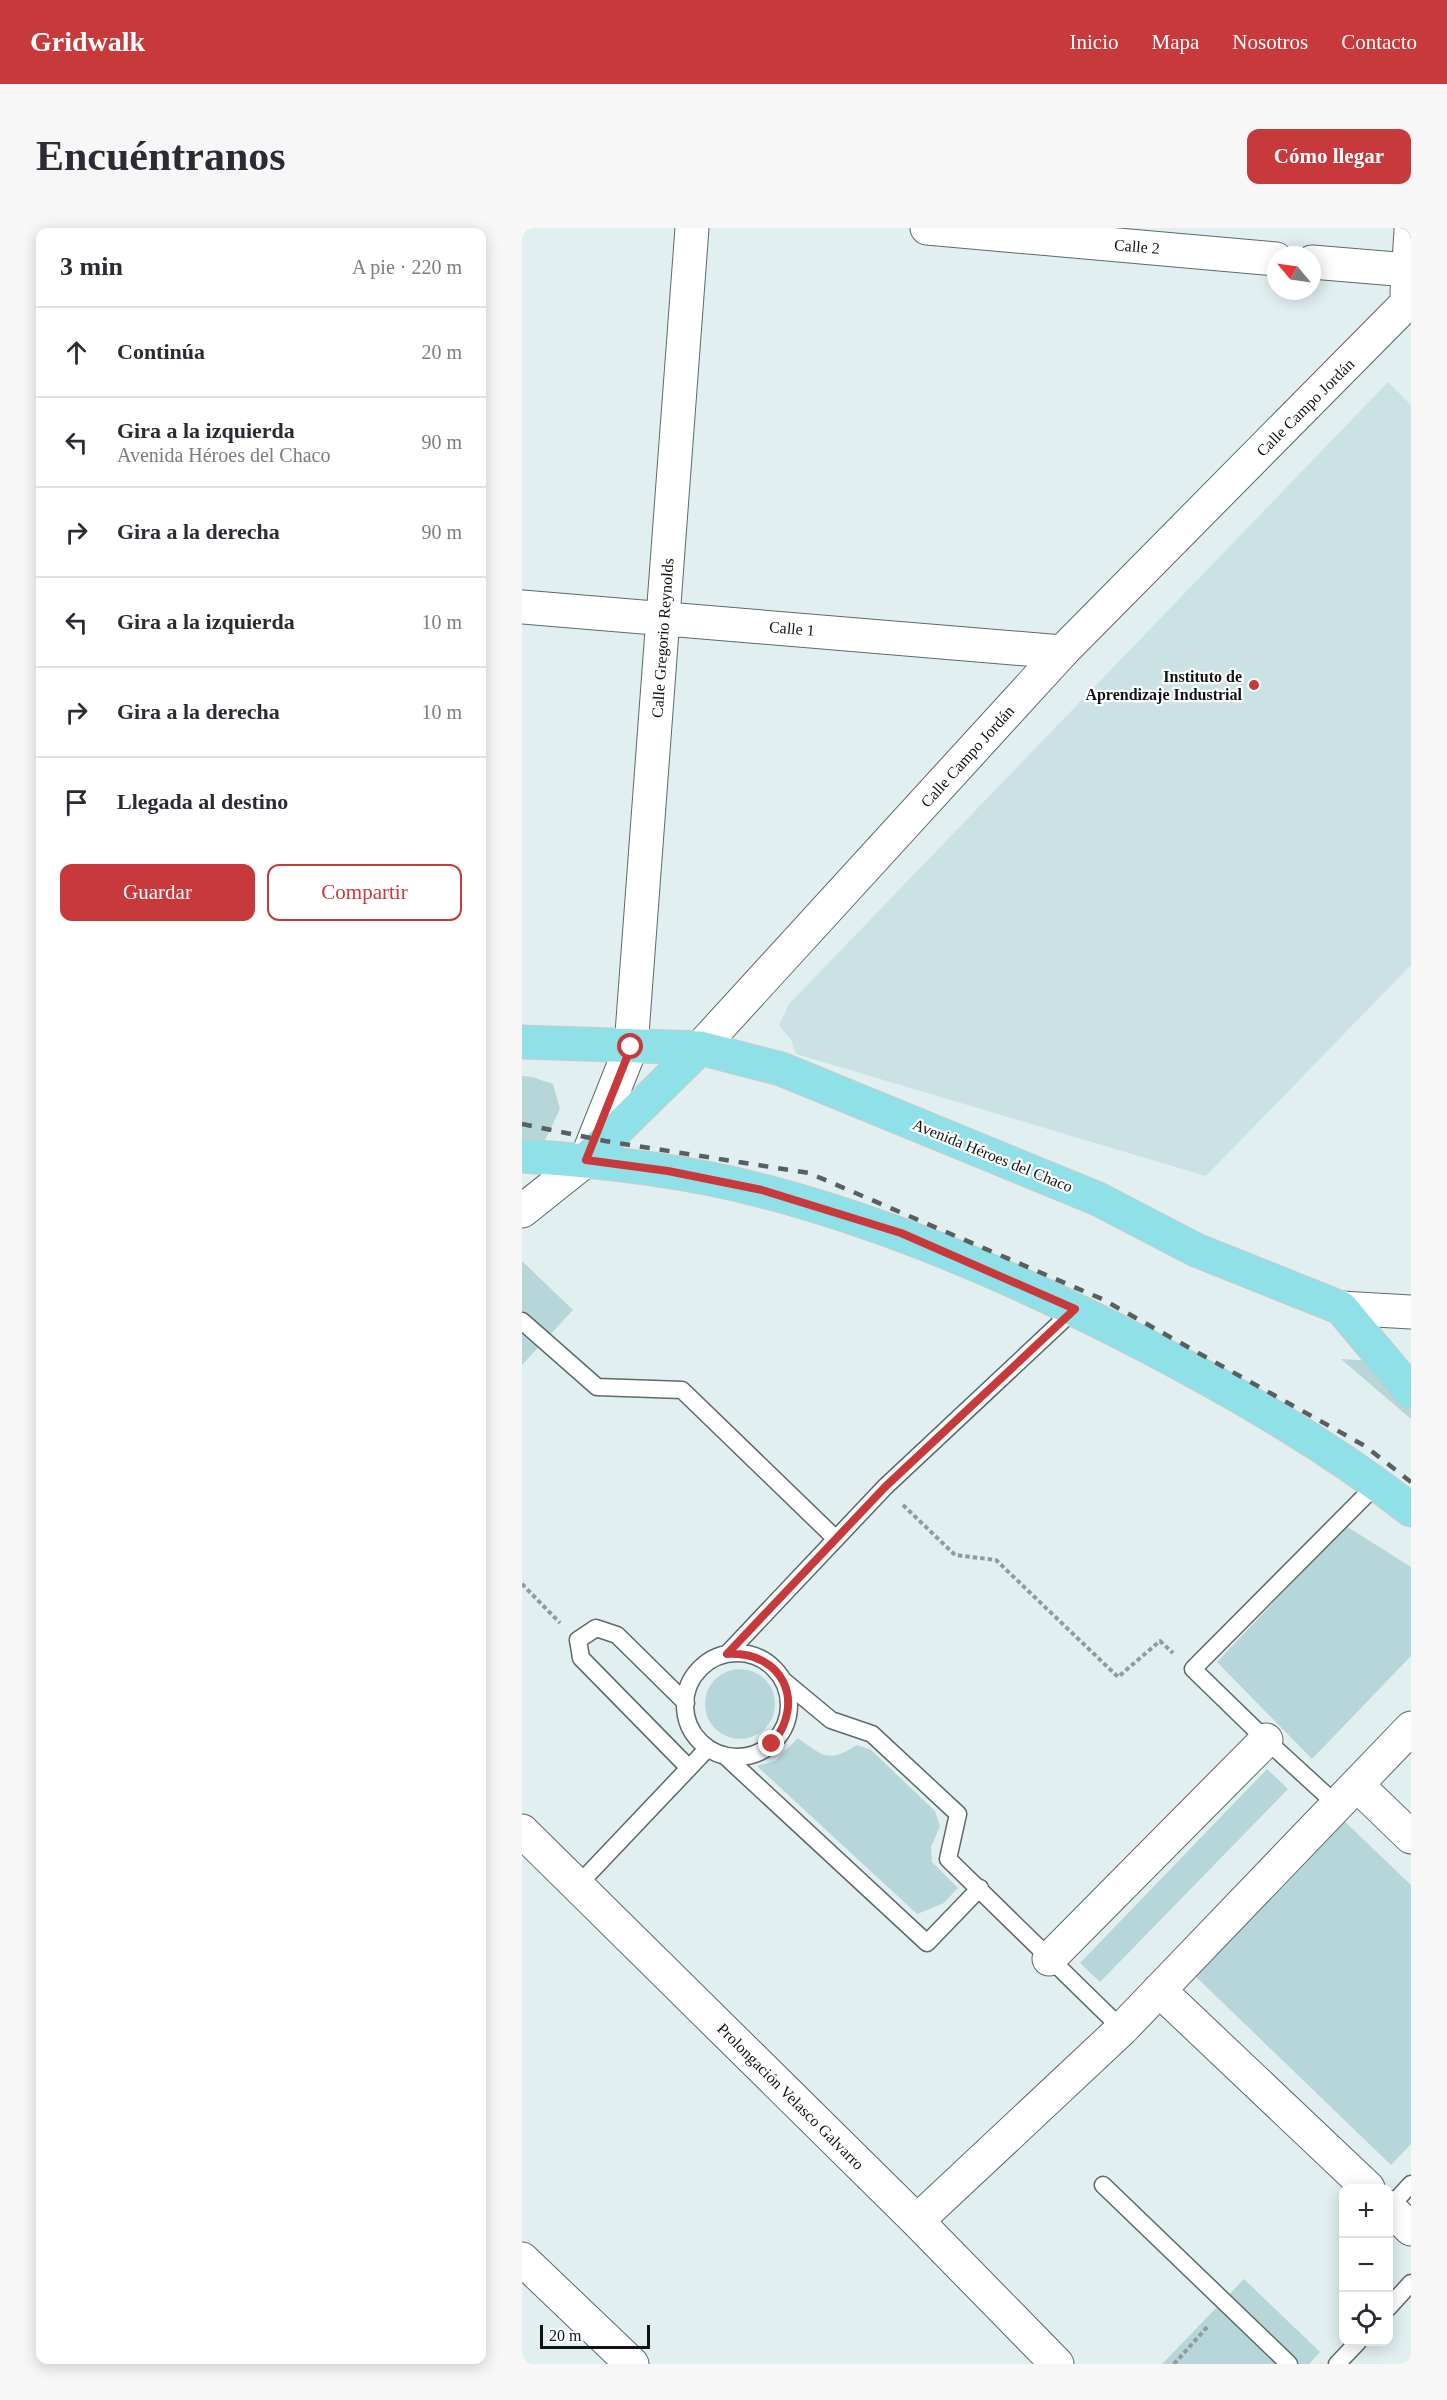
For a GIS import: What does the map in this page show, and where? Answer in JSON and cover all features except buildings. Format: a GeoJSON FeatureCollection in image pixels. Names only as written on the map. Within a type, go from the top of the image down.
{"type":"FeatureCollection","features":[{"type":"Feature","properties":{"kind":"main road","name":"Avenida Héroes del Chaco"},"geometry":{"type":"LineString","coordinates":[[522,1042],[700,1048],[781,1069],[1098,1199],[1196,1250],[1341,1308],[1411,1392]]}},
{"type":"Feature","properties":{"kind":"main road","name":"Calle Campo Jordán"},"geometry":{"type":"LineString","coordinates":[[586,1160],[700,1048]]}},
{"type":"Feature","properties":{"kind":"main road"},"geometry":{"type":"LineString","coordinates":[[522,1156],[586,1160],[668,1171],[783,1197],[901,1233],[1075,1309],[1234,1391],[1377,1484],[1411,1510]]}},
{"type":"Feature","properties":{"kind":"street","name":"Calle Gregorio Reynolds"},"geometry":{"type":"LineString","coordinates":[[586,1160],[631,1047],[692,228]]}},
{"type":"Feature","properties":{"kind":"street","name":"Calle 2"},"geometry":{"type":"LineString","coordinates":[[927,228],[1267,258]]}},
{"type":"Feature","properties":{"kind":"street"},"geometry":{"type":"LineString","coordinates":[[1321,265],[1409,291],[1411,230]]}},
{"type":"Feature","properties":{"kind":"street","name":"Calle Campo Jordán"},"geometry":{"type":"LineString","coordinates":[[700,1048],[1062,652],[1409,291]]}},
{"type":"Feature","properties":{"kind":"street","name":"Calle 1"},"geometry":{"type":"LineString","coordinates":[[522,607],[1062,652]]}},
{"type":"Feature","properties":{"kind":"street","name":"Calle Campo Jordán"},"geometry":{"type":"LineString","coordinates":[[522,1211],[586,1160]]}},
{"type":"Feature","properties":{"kind":"street"},"geometry":{"type":"LineString","coordinates":[[1341,1308],[1411,1312]]}},
{"type":"Feature","properties":{"kind":"street"},"geometry":{"type":"LineString","coordinates":[[916,2221],[1122,2029],[1411,1728]]}},
{"type":"Feature","properties":{"kind":"street"},"geometry":{"type":"LineString","coordinates":[[1049,1959],[1266,1740]]}},
{"type":"Feature","properties":{"kind":"street"},"geometry":{"type":"LineString","coordinates":[[1347,1795],[1411,1838]]}},
{"type":"Feature","properties":{"kind":"street","name":"Prolongación Velasco Galvarro"},"geometry":{"type":"LineString","coordinates":[[522,1831],[1057,2364]]}},
{"type":"Feature","properties":{"kind":"street"},"geometry":{"type":"LineString","coordinates":[[1159,1990],[1364,2184]]}},
{"type":"Feature","properties":{"kind":"street"},"geometry":{"type":"LineString","coordinates":[[1393,2212],[1411,2229]]}},
{"type":"Feature","properties":{"kind":"street"},"geometry":{"type":"LineString","coordinates":[[522,2260],[632,2364]]}},
{"type":"Feature","properties":{"kind":"lane"},"geometry":{"type":"LineString","coordinates":[[727,1654],[885,1487],[1075,1309]]}},
{"type":"Feature","properties":{"kind":"lane"},"geometry":{"type":"LineString","coordinates":[[522,1321],[597,1387],[682,1390],[836,1539]]}},
{"type":"Feature","properties":{"kind":"lane"},"geometry":{"type":"LineString","coordinates":[[1347,1795],[1266,1740],[1192,1670],[1377,1484]]}},
{"type":"Feature","properties":{"kind":"lane"},"geometry":{"type":"LineString","coordinates":[[686,1703],[617,1635],[597,1628],[578,1640],[581,1658],[689,1768]]}},
{"type":"Feature","properties":{"kind":"lane"},"geometry":{"type":"LineString","coordinates":[[784,1681],[788,1706],[783,1731],[772,1744],[757,1753],[740,1757],[724,1755],[708,1748],[696,1736],[688,1721],[686,1703],[689,1687],[698,1672],[711,1661],[727,1654],[744,1653],[760,1658],[774,1668],[784,1681],[831,1720],[872,1734],[958,1814],[948,1859],[1122,2029]]}},
{"type":"Feature","properties":{"kind":"lane"},"geometry":{"type":"LineString","coordinates":[[578,1886],[708,1748]]}},
{"type":"Feature","properties":{"kind":"lane"},"geometry":{"type":"LineString","coordinates":[[724,1755],[927,1942],[980,1888]]}},
{"type":"Feature","properties":{"kind":"lane"},"geometry":{"type":"LineString","coordinates":[[1393,2204],[1411,2184]]}},
{"type":"Feature","properties":{"kind":"lane"},"geometry":{"type":"LineString","coordinates":[[1103,2185],[1289,2364]]}},
{"type":"Feature","properties":{"kind":"lane"},"geometry":{"type":"LineString","coordinates":[[1393,2303],[1411,2283]]}},
{"type":"Feature","properties":{"kind":"lane"},"geometry":{"type":"LineString","coordinates":[[1338,2364],[1354,2346]]}},
{"type":"Feature","properties":{"kind":"path"},"geometry":{"type":"LineString","coordinates":[[885,1487],[955,1556],[996,1560],[1118,1677],[1160,1641],[1192,1670]]}},
{"type":"Feature","properties":{"kind":"path"},"geometry":{"type":"LineString","coordinates":[[522,1584],[578,1640]]}},
{"type":"Feature","properties":{"kind":"path"},"geometry":{"type":"LineString","coordinates":[[1174,2364],[1228,2305]]}},
{"type":"Feature","properties":{"kind":"shaded area","name":"Instituto de Aprendizaje Industrial"},"geometry":{"type":"Polygon","coordinates":[[[1388,382],[1411,405],[1411,965],[1206,1176],[796,1054],[791,1040],[779,1025],[789,1004],[1388,382]]]}},
{"type":"Feature","properties":{"kind":"shaded area"},"geometry":{"type":"Polygon","coordinates":[[[522,1076],[553,1084],[560,1109],[544,1142],[522,1153],[522,1076]]]}},
{"type":"Feature","properties":{"kind":"shaded area"},"geometry":{"type":"Polygon","coordinates":[[[522,1261],[573,1310],[522,1365],[522,1261]]]}},
{"type":"Feature","properties":{"kind":"shaded area"},"geometry":{"type":"Polygon","coordinates":[[[1341,1359],[1411,1363],[1411,1419],[1341,1359]]]}},
{"type":"Feature","properties":{"kind":"shaded area"},"geometry":{"type":"Polygon","coordinates":[[[1346,1526],[1411,1567],[1411,1656],[1312,1759],[1217,1662],[1346,1526]]]}},
{"type":"Feature","properties":{"kind":"shaded area"},"geometry":{"type":"Polygon","coordinates":[[[747,1669],[760,1675],[769,1684],[773,1690],[775,1704],[773,1718],[765,1729],[754,1737],[733,1739],[715,1729],[707,1718],[705,1697],[715,1679],[726,1671],[747,1669]]]}},
{"type":"Feature","properties":{"kind":"shaded area"},"geometry":{"type":"Polygon","coordinates":[[[798,1738],[814,1750],[832,1756],[857,1745],[871,1750],[935,1811],[940,1826],[931,1847],[932,1862],[958,1888],[944,1903],[917,1914],[757,1766],[775,1761],[798,1738]]]}},
{"type":"Feature","properties":{"kind":"shaded area"},"geometry":{"type":"Polygon","coordinates":[[[1267,1769],[1288,1789],[1100,1982],[1080,1963],[1267,1769]]]}},
{"type":"Feature","properties":{"kind":"shaded area"},"geometry":{"type":"Polygon","coordinates":[[[1340,1817],[1411,1885],[1411,2144],[1391,2165],[1191,1972],[1340,1817]]]}},
{"type":"Feature","properties":{"kind":"shaded area"},"geometry":{"type":"Polygon","coordinates":[[[1244,2279],[1320,2352],[1309,2364],[1162,2364],[1244,2279]]]}},
{"type":"Feature","properties":{"kind":"railway"},"geometry":{"type":"LineString","coordinates":[[522,1124],[605,1141],[809,1173],[1102,1299],[1365,1446],[1411,1482]]}},
{"type":"Feature","properties":{"kind":"place","name":"Instituto de Aprendizaje Industrial"},"geometry":{"type":"Point","coordinates":[1254,685]}},
{"type":"Feature","properties":{"kind":"route"},"geometry":{"type":"LineString","coordinates":[[631,1047],[586,1160],[668,1171],[762,1190],[901,1233],[1075,1309],[885,1487],[727,1654],[744,1653],[760,1658],[774,1668],[784,1681],[789,1698],[788,1715],[783,1731],[772,1744]]}}]}
